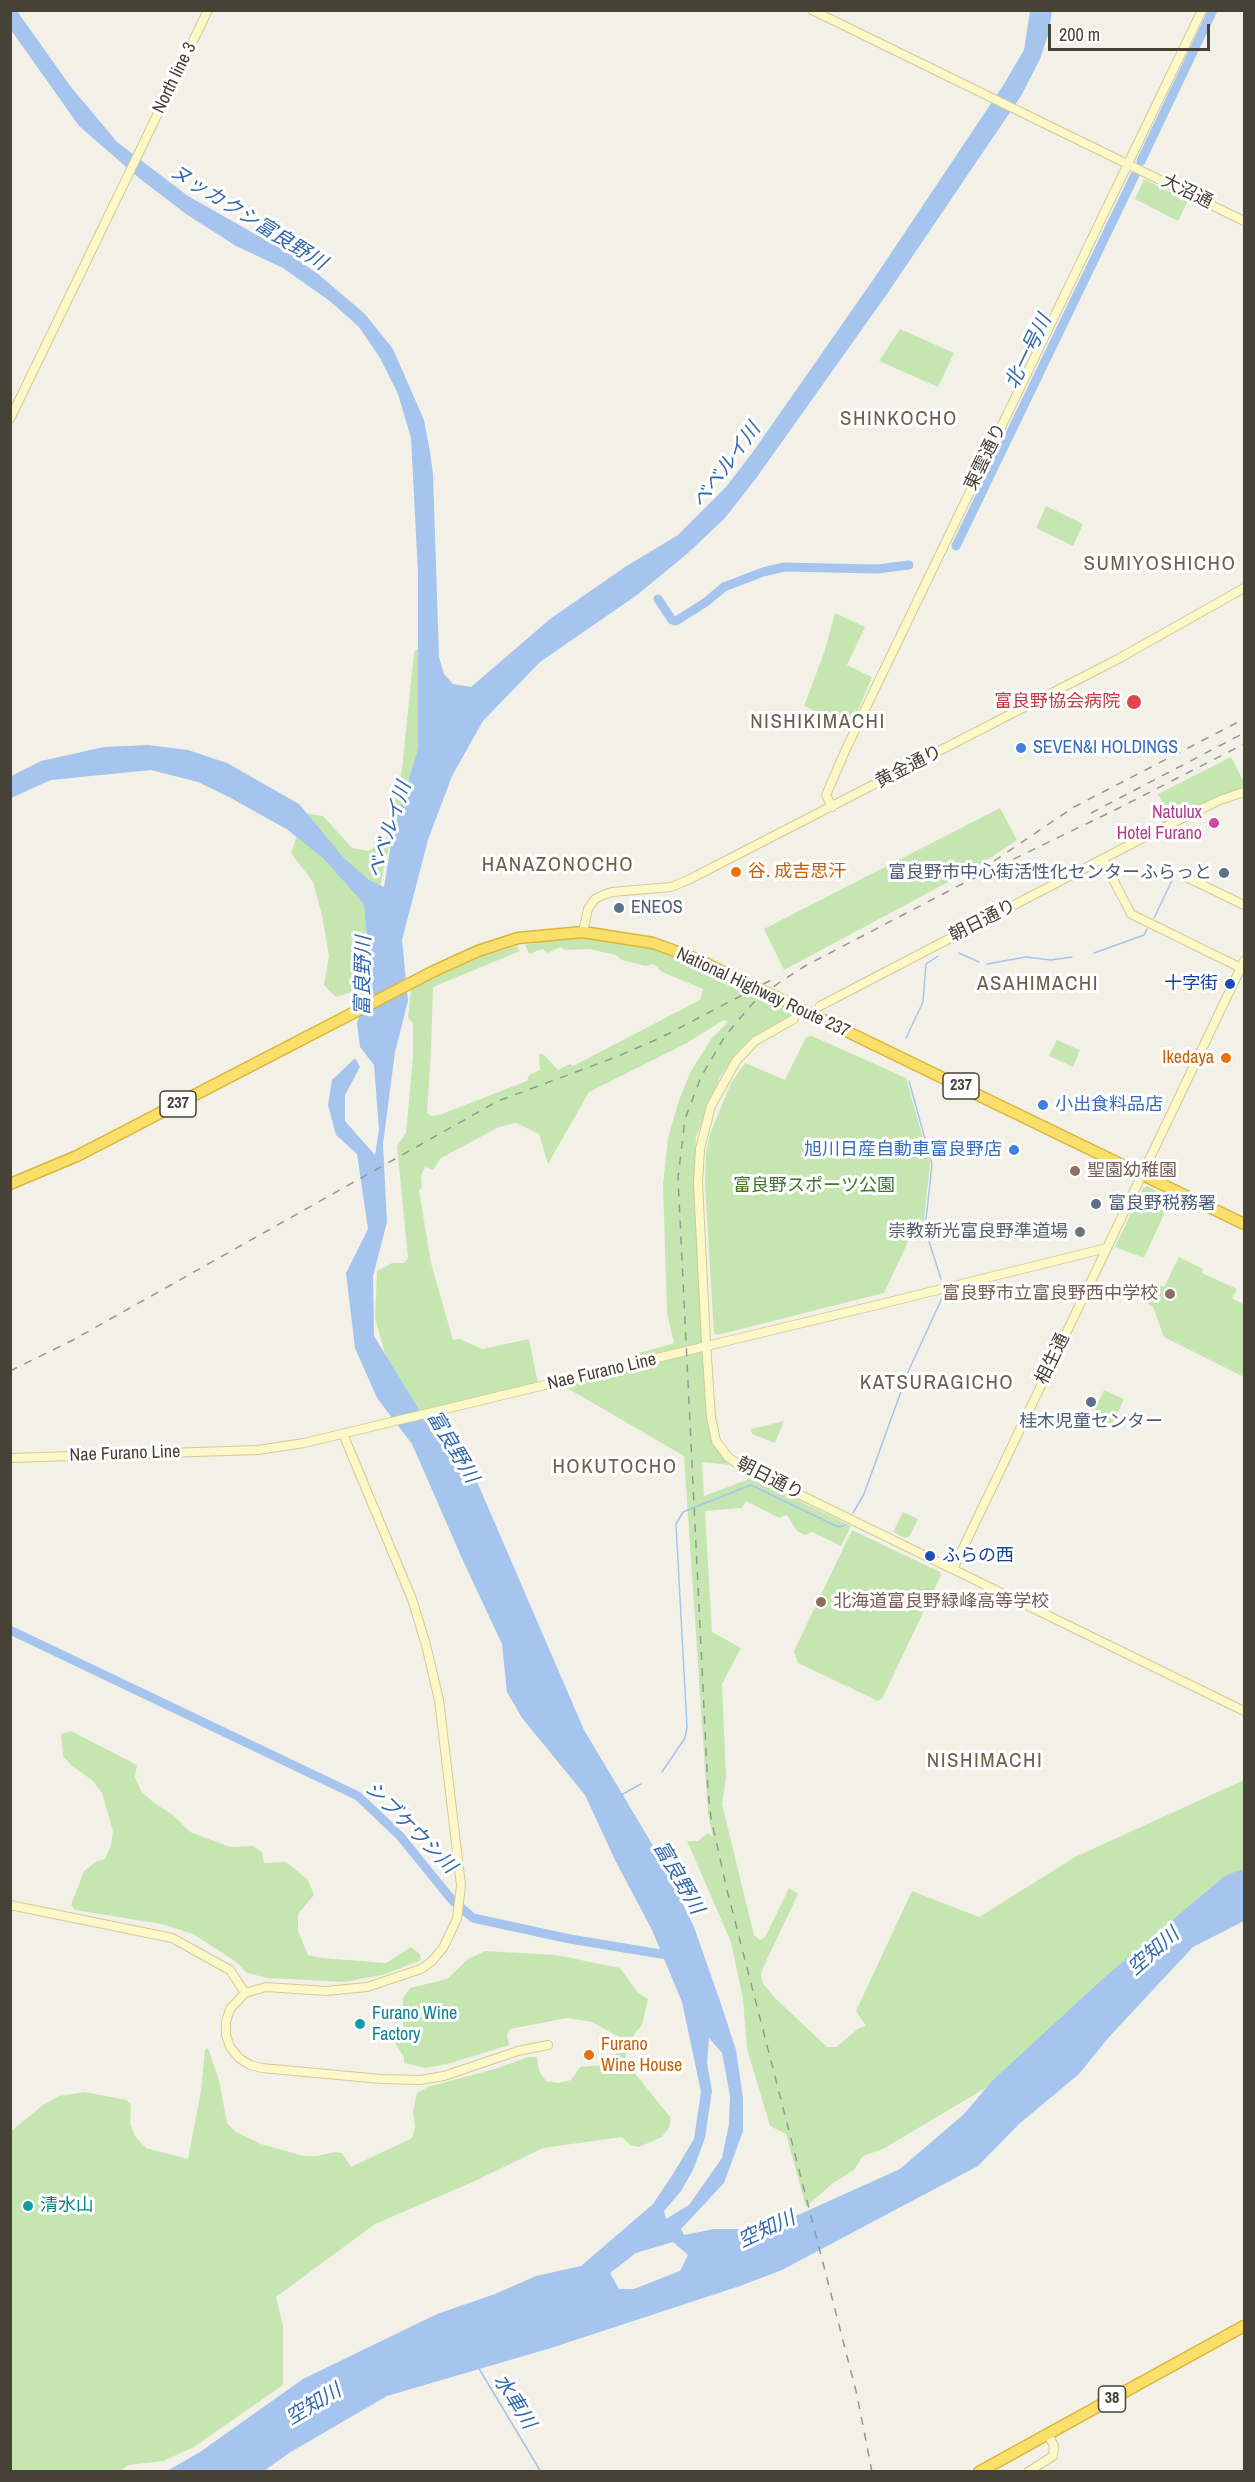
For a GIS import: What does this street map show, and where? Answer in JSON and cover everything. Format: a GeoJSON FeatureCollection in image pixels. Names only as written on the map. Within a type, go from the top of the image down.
{"type":"FeatureCollection","features":[{"type":"Feature","properties":{"kind":"highway","name":"National Highway Route 237"},"geometry":{"type":"LineString","coordinates":[[10,1184],[77,1156],[342,1018],[495,944],[518,938],[584,932],[653,943],[697,959],[1245,1224]]}},
{"type":"Feature","properties":{"kind":"highway","name":"38"},"geometry":{"type":"LineString","coordinates":[[979,2472],[1245,2326]]}},
{"type":"Feature","properties":{"kind":"street","name":"North line 3"},"geometry":{"type":"LineString","coordinates":[[10,419],[208,10]]}},
{"type":"Feature","properties":{"kind":"street","name":"大沼通"},"geometry":{"type":"LineString","coordinates":[[812,10],[1245,220]]}},
{"type":"Feature","properties":{"kind":"street","name":"東雲通り"},"geometry":{"type":"LineString","coordinates":[[832,807],[826,795],[846,749],[1202,10]]}},
{"type":"Feature","properties":{"kind":"street","name":"黄金通り"},"geometry":{"type":"LineString","coordinates":[[584,932],[588,909],[595,899],[612,892],[680,883],[1118,659],[1245,588]]}},
{"type":"Feature","properties":{"kind":"street","name":"朝日通り"},"geometry":{"type":"LineString","coordinates":[[820,1006],[1220,800],[1245,792]]}},
{"type":"Feature","properties":{"kind":"street"},"geometry":{"type":"LineString","coordinates":[[1103,860],[1131,914],[1243,964],[1107,1248]]}},
{"type":"Feature","properties":{"kind":"street"},"geometry":{"type":"LineString","coordinates":[[1186,877],[1245,905]]}},
{"type":"Feature","properties":{"kind":"street","name":"朝日通り"},"geometry":{"type":"LineString","coordinates":[[794,1019],[754,1041],[736,1061],[711,1106],[702,1134],[698,1183],[711,1424],[716,1441],[728,1457],[739,1465],[1245,1711]]}},
{"type":"Feature","properties":{"kind":"street","name":"Nae Furano Line"},"geometry":{"type":"LineString","coordinates":[[10,1458],[258,1450],[304,1443],[1107,1248]]}},
{"type":"Feature","properties":{"kind":"street","name":"相生通"},"geometry":{"type":"LineString","coordinates":[[953,1569],[1107,1248]]}},
{"type":"Feature","properties":{"kind":"street"},"geometry":{"type":"LineString","coordinates":[[343,1434],[404,1577],[426,1645],[441,1712],[461,1885],[459,1909],[447,1942],[432,1961],[414,1972],[390,1981],[348,1990],[266,1987],[246,1993],[230,2009],[226,2022],[226,2035],[230,2047],[239,2058],[250,2065],[262,2068],[381,2079],[420,2080],[444,2076],[518,2051],[548,2045]]}},
{"type":"Feature","properties":{"kind":"street"},"geometry":{"type":"LineString","coordinates":[[10,1905],[172,1938],[230,1970],[246,1993]]}},
{"type":"Feature","properties":{"kind":"street"},"geometry":{"type":"LineString","coordinates":[[1028,2472],[1053,2456],[1054,2446],[1048,2434]]}},
{"type":"Feature","properties":{"kind":"green space"},"geometry":{"type":"Polygon","coordinates":[[[1144,179],[1188,201],[1178,221],[1135,199],[1144,179]]]}},
{"type":"Feature","properties":{"kind":"green space"},"geometry":{"type":"Polygon","coordinates":[[[900,329],[954,353],[938,387],[879,361],[900,329]]]}},
{"type":"Feature","properties":{"kind":"green space"},"geometry":{"type":"Polygon","coordinates":[[[1046,506],[1083,524],[1073,546],[1036,528],[1046,506]]]}},
{"type":"Feature","properties":{"kind":"green space"},"geometry":{"type":"Polygon","coordinates":[[[835,613],[865,627],[847,665],[872,677],[851,727],[804,706],[824,653],[835,613]]]}},
{"type":"Feature","properties":{"kind":"green space"},"geometry":{"type":"Polygon","coordinates":[[[420,647],[426,733],[413,786],[386,857],[380,888],[369,987],[364,997],[356,1000],[352,992],[336,997],[324,985],[329,956],[322,915],[313,882],[291,853],[305,813],[323,816],[352,848],[369,851],[386,838],[402,769],[414,652],[420,647]]]}},
{"type":"Feature","properties":{"kind":"green space"},"geometry":{"type":"Polygon","coordinates":[[[1231,757],[1244,782],[1241,789],[1218,796],[1172,820],[1158,794],[1231,757]]]}},
{"type":"Feature","properties":{"kind":"green space"},"geometry":{"type":"Polygon","coordinates":[[[1000,808],[1017,840],[980,865],[784,970],[764,929],[1000,808]]]}},
{"type":"Feature","properties":{"kind":"green space"},"geometry":{"type":"Polygon","coordinates":[[[558,938],[586,938],[653,947],[799,1016],[753,1039],[736,1053],[720,1077],[696,1137],[694,1181],[704,1343],[637,1360],[636,1354],[674,1343],[667,1313],[663,1184],[668,1138],[679,1100],[691,1071],[712,1038],[728,1022],[724,1020],[685,1044],[589,1092],[548,1164],[539,1134],[516,1123],[499,1127],[441,1158],[433,1170],[425,1167],[421,1176],[422,1188],[419,1190],[431,1263],[453,1340],[460,1339],[482,1349],[529,1339],[538,1383],[415,1412],[388,1364],[375,1318],[377,1271],[392,1263],[404,1263],[408,1258],[397,1146],[406,1133],[413,1056],[413,1023],[408,1018],[411,989],[483,956],[517,946],[520,951],[433,987],[427,1113],[431,1116],[439,1115],[527,1081],[529,1075],[540,1070],[539,1054],[543,1054],[558,1070],[570,1064],[573,1066],[700,1000],[703,989],[662,972],[654,964],[645,966],[622,960],[616,955],[589,949],[565,950],[560,947],[547,953],[543,949],[529,954],[525,945],[558,938]]]}},
{"type":"Feature","properties":{"kind":"green space","name":"富良野スポーツ公園"},"geometry":{"type":"Polygon","coordinates":[[[812,1036],[906,1078],[930,1163],[923,1230],[915,1227],[884,1293],[717,1335],[714,1334],[705,1184],[706,1153],[710,1134],[731,1083],[745,1063],[785,1080],[806,1037],[812,1036]]]}},
{"type":"Feature","properties":{"kind":"green space"},"geometry":{"type":"Polygon","coordinates":[[[1057,1040],[1080,1050],[1073,1067],[1049,1056],[1057,1040]]]}},
{"type":"Feature","properties":{"kind":"green space"},"geometry":{"type":"Polygon","coordinates":[[[1147,1186],[1171,1199],[1144,1258],[1115,1247],[1143,1188],[1147,1186]]]}},
{"type":"Feature","properties":{"kind":"green space"},"geometry":{"type":"Polygon","coordinates":[[[1179,1257],[1203,1269],[1202,1273],[1237,1289],[1232,1298],[1244,1305],[1244,1377],[1164,1337],[1153,1307],[1146,1303],[1156,1283],[1164,1287],[1179,1257]]]}},
{"type":"Feature","properties":{"kind":"green space"},"geometry":{"type":"Polygon","coordinates":[[[705,1351],[713,1442],[729,1465],[702,1462],[704,1496],[752,1478],[851,1526],[841,1546],[812,1532],[805,1535],[797,1531],[787,1515],[779,1518],[746,1501],[742,1508],[705,1511],[712,1632],[741,1648],[722,1684],[726,1778],[722,1804],[754,1935],[760,1940],[765,1937],[789,1888],[798,1894],[763,1968],[762,1982],[774,1997],[827,2047],[836,2047],[859,2028],[866,2026],[856,2011],[912,1891],[979,1917],[1075,1857],[1244,1780],[1244,1871],[994,2083],[883,2149],[863,2156],[854,2170],[833,2183],[806,2207],[786,2134],[770,2126],[747,2049],[743,1999],[731,1942],[687,1841],[698,1841],[708,1833],[713,1837],[708,1814],[684,1456],[562,1385],[705,1351]]]}},
{"type":"Feature","properties":{"kind":"green space"},"geometry":{"type":"Polygon","coordinates":[[[1104,1390],[1124,1399],[1111,1427],[1091,1418],[1104,1390]]]}},
{"type":"Feature","properties":{"kind":"green space"},"geometry":{"type":"Polygon","coordinates":[[[784,1421],[775,1443],[752,1434],[751,1429],[784,1421]]]}},
{"type":"Feature","properties":{"kind":"green space"},"geometry":{"type":"Polygon","coordinates":[[[903,1512],[918,1519],[909,1537],[905,1538],[893,1532],[903,1512]]]}},
{"type":"Feature","properties":{"kind":"green space"},"geometry":{"type":"Polygon","coordinates":[[[852,1530],[940,1572],[941,1575],[882,1699],[878,1701],[798,1663],[794,1651],[852,1530]]]}},
{"type":"Feature","properties":{"kind":"green space"},"geometry":{"type":"Polygon","coordinates":[[[71,1731],[137,1765],[135,1777],[141,1791],[173,1815],[190,1832],[230,1847],[253,1846],[262,1852],[264,1863],[286,1862],[308,1880],[314,1895],[298,1914],[298,1931],[308,1955],[386,1963],[411,1947],[420,1954],[421,1960],[386,1974],[345,1982],[267,1978],[247,1973],[235,1961],[193,1934],[162,1924],[75,1910],[71,1905],[84,1871],[97,1861],[105,1859],[111,1845],[113,1831],[102,1793],[92,1780],[72,1766],[63,1756],[61,1734],[71,1731]]]}},
{"type":"Feature","properties":{"kind":"green space"},"geometry":{"type":"Polygon","coordinates":[[[485,1951],[556,1955],[620,1968],[638,1993],[648,1999],[642,2025],[628,2046],[625,2061],[670,2117],[670,2126],[662,2137],[639,2147],[630,2145],[622,2137],[543,2148],[475,2181],[375,2224],[276,2297],[283,2326],[283,2385],[194,2447],[163,2461],[128,2465],[121,2471],[11,2471],[11,2131],[43,2105],[59,2096],[85,2092],[126,2100],[131,2104],[130,2123],[135,2136],[146,2148],[188,2159],[201,2091],[205,2050],[208,2048],[219,2080],[227,2123],[236,2132],[261,2144],[304,2156],[342,2153],[351,2167],[412,2138],[415,2127],[413,2111],[417,2093],[428,2087],[498,2068],[528,2057],[537,2057],[539,2071],[546,2081],[558,2083],[571,2080],[580,2067],[613,2064],[619,2037],[592,2022],[567,2018],[510,2029],[507,2035],[509,2045],[451,2063],[426,2068],[404,2063],[404,2057],[395,2043],[403,2028],[403,1998],[410,1988],[447,1979],[468,1959],[485,1951]]]}},
{"type":"Feature","properties":{"kind":"water","name":"空知川"},"geometry":{"type":"Polygon","coordinates":[[[11,11],[17,11],[71,87],[117,142],[188,196],[285,251],[318,274],[365,314],[393,349],[424,420],[430,452],[433,474],[439,657],[444,674],[453,684],[471,687],[550,619],[625,567],[678,535],[726,487],[875,277],[1004,84],[1024,50],[1030,11],[1052,11],[1049,32],[1040,59],[1021,96],[887,294],[757,477],[725,518],[688,553],[637,595],[540,662],[483,721],[452,776],[428,840],[402,940],[408,1001],[395,1052],[383,1144],[387,1222],[373,1276],[374,1336],[429,1426],[475,1477],[584,1730],[658,1854],[694,1927],[720,2001],[736,2050],[743,2098],[743,2131],[724,2183],[681,2229],[684,2235],[714,2229],[767,2229],[900,2169],[964,2114],[993,2080],[1106,1976],[1226,1875],[1244,1869],[1244,1921],[1193,1947],[1109,2037],[1079,2074],[1019,2124],[978,2166],[782,2270],[551,2348],[387,2396],[289,2453],[264,2471],[167,2471],[200,2452],[303,2379],[437,2314],[495,2294],[536,2276],[581,2266],[653,2204],[694,2139],[701,2092],[682,2002],[652,1930],[615,1860],[585,1795],[522,1718],[507,1692],[502,1644],[412,1444],[377,1398],[355,1348],[346,1273],[368,1229],[357,1154],[336,1135],[328,1105],[332,1080],[355,1058],[360,1067],[345,1095],[345,1121],[375,1155],[379,1130],[374,1065],[360,1047],[357,1024],[370,973],[364,904],[324,859],[288,830],[198,782],[151,770],[51,780],[11,798],[11,776],[41,761],[104,747],[148,745],[188,750],[227,763],[299,804],[344,858],[369,880],[384,887],[393,832],[418,749],[418,573],[411,438],[398,394],[380,358],[359,327],[331,302],[283,268],[236,246],[186,214],[139,178],[79,126],[11,30],[11,11]],[[709,2038],[707,2063],[712,2091],[705,2138],[693,2170],[681,2191],[664,2211],[666,2219],[689,2205],[722,2158],[729,2124],[730,2096],[722,2053],[709,2038]],[[673,2242],[636,2253],[610,2273],[619,2289],[634,2289],[680,2271],[688,2255],[673,2242]]]}},
{"type":"Feature","properties":{"kind":"waterway","name":"北一号川"},"geometry":{"type":"LineString","coordinates":[[1141,161],[1213,10]]}},
{"type":"Feature","properties":{"kind":"waterway","name":"北一号川"},"geometry":{"type":"LineString","coordinates":[[956,546],[1135,175]]}},
{"type":"Feature","properties":{"kind":"waterway","name":"北一号川"},"geometry":{"type":"LineString","coordinates":[[658,599],[672,620],[676,621],[706,602],[724,587],[763,572],[784,567],[877,569],[909,565]]}},
{"type":"Feature","properties":{"kind":"waterway"},"geometry":{"type":"LineString","coordinates":[[1154,918],[1176,872]]}},
{"type":"Feature","properties":{"kind":"waterway"},"geometry":{"type":"LineString","coordinates":[[1094,953],[1144,935],[1147,929]]}},
{"type":"Feature","properties":{"kind":"waterway"},"geometry":{"type":"LineString","coordinates":[[959,953],[979,962]]}},
{"type":"Feature","properties":{"kind":"waterway"},"geometry":{"type":"LineString","coordinates":[[906,1038],[923,1002],[926,964],[938,956]]}},
{"type":"Feature","properties":{"kind":"waterway"},"geometry":{"type":"LineString","coordinates":[[987,964],[1026,957],[1051,960],[1072,957]]}},
{"type":"Feature","properties":{"kind":"waterway"},"geometry":{"type":"LineString","coordinates":[[909,1081],[932,1164],[925,1229],[941,1279]]}},
{"type":"Feature","properties":{"kind":"waterway"},"geometry":{"type":"LineString","coordinates":[[853,1513],[864,1494],[908,1372],[942,1298]]}},
{"type":"Feature","properties":{"kind":"waterway"},"geometry":{"type":"LineString","coordinates":[[662,1772],[685,1738],[687,1727],[676,1524],[683,1512],[751,1485],[838,1527],[845,1525]]}},
{"type":"Feature","properties":{"kind":"waterway","name":"シブケウシ川"},"geometry":{"type":"LineString","coordinates":[[10,1630],[358,1796],[400,1836],[452,1900],[473,1918],[570,1939],[673,1956]]}},
{"type":"Feature","properties":{"kind":"waterway"},"geometry":{"type":"LineString","coordinates":[[621,1795],[641,1784]]}},
{"type":"Feature","properties":{"kind":"waterway","name":"水車川"},"geometry":{"type":"LineString","coordinates":[[478,2367],[541,2472]]}},
{"type":"Feature","properties":{"kind":"railway"},"geometry":{"type":"LineString","coordinates":[[994,861],[1074,807],[1244,719]]}},
{"type":"Feature","properties":{"kind":"railway"},"geometry":{"type":"LineString","coordinates":[[1091,813],[1244,733]]}},
{"type":"Feature","properties":{"kind":"railway"},"geometry":{"type":"LineString","coordinates":[[872,2472],[857,2395],[727,1890],[711,1818],[678,1178],[685,1119],[701,1077],[725,1036],[753,1003],[780,982],[805,966],[962,884],[1244,744]]}},
{"type":"Feature","properties":{"kind":"railway"},"geometry":{"type":"LineString","coordinates":[[10,1371],[73,1340],[498,1101],[660,1038],[775,978]]}},
{"type":"Feature","properties":{"kind":"place","name":"富良野協会病院"},"geometry":{"type":"Point","coordinates":[1134,702]}},
{"type":"Feature","properties":{"kind":"place","name":"SEVEN&I HOLDINGS"},"geometry":{"type":"Point","coordinates":[1021,748]}},
{"type":"Feature","properties":{"kind":"place","name":"Natulux Hotel Furano"},"geometry":{"type":"Point","coordinates":[1214,823]}},
{"type":"Feature","properties":{"kind":"place","name":"谷. 成吉思汗"},"geometry":{"type":"Point","coordinates":[736,872]}},
{"type":"Feature","properties":{"kind":"place","name":"富良野市中心街活性化センターふらっと"},"geometry":{"type":"Point","coordinates":[1224,873]}},
{"type":"Feature","properties":{"kind":"place","name":"ENEOS"},"geometry":{"type":"Point","coordinates":[619,908]}},
{"type":"Feature","properties":{"kind":"place","name":"十字街"},"geometry":{"type":"Point","coordinates":[1230,984]}},
{"type":"Feature","properties":{"kind":"place","name":"Ikedaya"},"geometry":{"type":"Point","coordinates":[1226,1058]}},
{"type":"Feature","properties":{"kind":"place","name":"小出食料品店"},"geometry":{"type":"Point","coordinates":[1043,1105]}},
{"type":"Feature","properties":{"kind":"place","name":"旭川日産自動車富良野店"},"geometry":{"type":"Point","coordinates":[1014,1150]}},
{"type":"Feature","properties":{"kind":"place","name":"聖園幼稚園"},"geometry":{"type":"Point","coordinates":[1075,1171]}},
{"type":"Feature","properties":{"kind":"place","name":"富良野税務署"},"geometry":{"type":"Point","coordinates":[1096,1204]}},
{"type":"Feature","properties":{"kind":"place","name":"崇教新光富良野準道場"},"geometry":{"type":"Point","coordinates":[1080,1232]}},
{"type":"Feature","properties":{"kind":"place","name":"富良野市立富良野西中学校"},"geometry":{"type":"Point","coordinates":[1170,1294]}},
{"type":"Feature","properties":{"kind":"place","name":"桂木児童センター"},"geometry":{"type":"Point","coordinates":[1091,1402]}},
{"type":"Feature","properties":{"kind":"place","name":"ふらの西"},"geometry":{"type":"Point","coordinates":[930,1556]}},
{"type":"Feature","properties":{"kind":"place","name":"北海道富良野緑峰高等学校"},"geometry":{"type":"Point","coordinates":[821,1602]}},
{"type":"Feature","properties":{"kind":"place","name":"Furano Wine Factory"},"geometry":{"type":"Point","coordinates":[360,2024]}},
{"type":"Feature","properties":{"kind":"place","name":"Furano Wine House"},"geometry":{"type":"Point","coordinates":[589,2055]}},
{"type":"Feature","properties":{"kind":"place","name":"清水山"},"geometry":{"type":"Point","coordinates":[28,2206]}},
{"type":"Feature","properties":{"kind":"district","name":"SHINKOCHO"},"geometry":{"type":"Point","coordinates":[899,419]}},
{"type":"Feature","properties":{"kind":"district","name":"SUMIYOSHICHO"},"geometry":{"type":"Point","coordinates":[1160,564]}},
{"type":"Feature","properties":{"kind":"district","name":"NISHIKIMACHI"},"geometry":{"type":"Point","coordinates":[818,722]}},
{"type":"Feature","properties":{"kind":"district","name":"HANAZONOCHO"},"geometry":{"type":"Point","coordinates":[558,865]}},
{"type":"Feature","properties":{"kind":"district","name":"ASAHIMACHI"},"geometry":{"type":"Point","coordinates":[1038,984]}},
{"type":"Feature","properties":{"kind":"district","name":"KATSURAGICHO"},"geometry":{"type":"Point","coordinates":[937,1383]}},
{"type":"Feature","properties":{"kind":"district","name":"HOKUTOCHO"},"geometry":{"type":"Point","coordinates":[615,1467]}},
{"type":"Feature","properties":{"kind":"district","name":"NISHIMACHI"},"geometry":{"type":"Point","coordinates":[985,1761]}},
{"type":"Feature","properties":{"kind":"water label","name":"ヌッカクシ富良野川"},"geometry":{"type":"Point","coordinates":[248,218]}},
{"type":"Feature","properties":{"kind":"water label","name":"ベベルイ川"},"geometry":{"type":"Point","coordinates":[727,466]}},
{"type":"Feature","properties":{"kind":"water label","name":"ベベルイ川"},"geometry":{"type":"Point","coordinates":[390,830]}},
{"type":"Feature","properties":{"kind":"water label","name":"富良野川"},"geometry":{"type":"Point","coordinates":[364,976]}},
{"type":"Feature","properties":{"kind":"water label","name":"富良野川"},"geometry":{"type":"Point","coordinates":[452,1447]}},
{"type":"Feature","properties":{"kind":"water label","name":"富良野川"},"geometry":{"type":"Point","coordinates":[678,1878]}}]}
